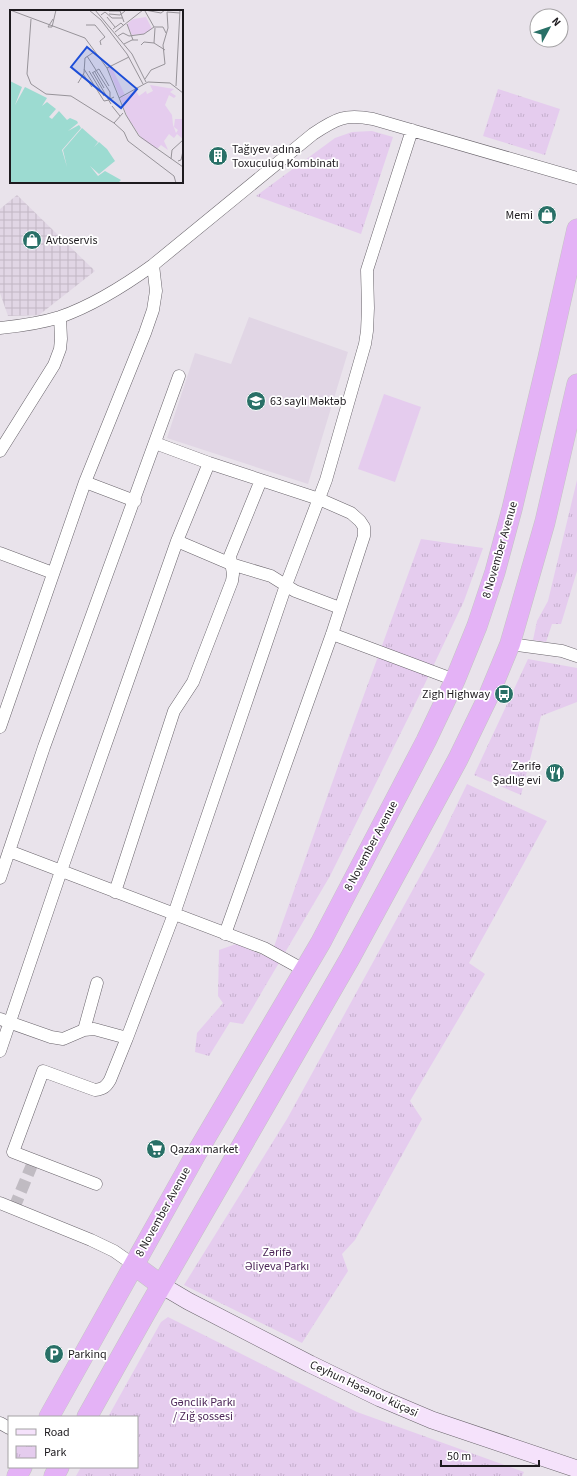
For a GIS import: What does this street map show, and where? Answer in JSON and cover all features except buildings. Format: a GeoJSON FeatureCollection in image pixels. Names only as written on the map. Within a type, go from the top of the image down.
{"type":"FeatureCollection","features":[{"type":"Feature","properties":{"kind":"highway","name":"8 November Avenue"},"geometry":{"type":"LineString","coordinates":[[50,1416],[196,1154],[321,942],[426,741],[455,680],[477,626],[495,572],[512,510],[577,229]]}},
{"type":"Feature","properties":{"kind":"highway"},"geometry":{"type":"LineString","coordinates":[[88,1416],[161,1285],[350,958],[458,759],[488,697],[510,644],[545,522],[577,384]]}},
{"type":"Feature","properties":{"kind":"highway"},"geometry":{"type":"LineString","coordinates":[[134,1264],[161,1285]]}},
{"type":"Feature","properties":{"kind":"main road","name":"Ceyhun Həsənov küçəsi"},"geometry":{"type":"LineString","coordinates":[[161,1285],[188,1301],[374,1395],[432,1420],[577,1469]]}},
{"type":"Feature","properties":{"kind":"street"},"geometry":{"type":"LineString","coordinates":[[0,328],[40,322],[60,317],[100,299],[128,283],[153,265],[313,134],[342,118],[359,116],[373,119],[577,178]]}},
{"type":"Feature","properties":{"kind":"street"},"geometry":{"type":"LineString","coordinates":[[96,1184],[13,1152],[43,1071],[95,1090],[101,1090],[110,1080],[128,1038],[174,914],[286,585],[326,480],[365,344],[368,324],[367,270],[412,130]]}},
{"type":"Feature","properties":{"kind":"street"},"geometry":{"type":"LineString","coordinates":[[0,727],[84,482],[145,334],[153,310],[156,291],[153,265]]}},
{"type":"Feature","properties":{"kind":"street"},"geometry":{"type":"LineString","coordinates":[[0,451],[54,365],[60,349],[60,317]]}},
{"type":"Feature","properties":{"kind":"street"},"geometry":{"type":"LineString","coordinates":[[0,878],[44,747],[179,376]]}},
{"type":"Feature","properties":{"kind":"street"},"geometry":{"type":"LineString","coordinates":[[155,443],[209,464],[319,499],[351,512],[364,527],[364,536],[332,634],[226,934]]}},
{"type":"Feature","properties":{"kind":"street"},"geometry":{"type":"LineString","coordinates":[[0,1051],[5,1021],[61,871],[177,541],[209,464]]}},
{"type":"Feature","properties":{"kind":"street"},"geometry":{"type":"LineString","coordinates":[[115,892],[174,711],[194,682],[232,581],[233,574],[230,556],[260,480]]}},
{"type":"Feature","properties":{"kind":"street"},"geometry":{"type":"LineString","coordinates":[[84,482],[135,500]]}},
{"type":"Feature","properties":{"kind":"street"},"geometry":{"type":"LineString","coordinates":[[177,541],[231,564],[272,576],[295,591],[340,608]]}},
{"type":"Feature","properties":{"kind":"street"},"geometry":{"type":"LineString","coordinates":[[0,554],[53,573]]}},
{"type":"Feature","properties":{"kind":"street"},"geometry":{"type":"LineString","coordinates":[[332,634],[455,680]]}},
{"type":"Feature","properties":{"kind":"street"},"geometry":{"type":"LineString","coordinates":[[510,644],[562,651],[577,656]]}},
{"type":"Feature","properties":{"kind":"street"},"geometry":{"type":"LineString","coordinates":[[9,851],[264,948],[304,970]]}},
{"type":"Feature","properties":{"kind":"street"},"geometry":{"type":"LineString","coordinates":[[84,1030],[98,983]]}},
{"type":"Feature","properties":{"kind":"street"},"geometry":{"type":"LineString","coordinates":[[5,1021],[51,1037],[63,1039],[84,1030],[94,1029],[128,1038]]}},
{"type":"Feature","properties":{"kind":"street"},"geometry":{"type":"LineString","coordinates":[[0,1203],[114,1250],[134,1264]]}},
{"type":"Feature","properties":{"kind":"shaded area","name":"Avtoservis"},"geometry":{"type":"Polygon","coordinates":[[[17,195],[95,271],[39,315],[8,316],[0,293],[0,209],[17,195]]]}},
{"type":"Feature","properties":{"kind":"shaded area","name":"63 saylı Məktəb"},"geometry":{"type":"Polygon","coordinates":[[[249,317],[348,352],[308,484],[167,438],[195,353],[231,364],[249,317]]]}},
{"type":"Feature","properties":{"kind":"green space"},"geometry":{"type":"Polygon","coordinates":[[[498,89],[560,109],[545,155],[483,136],[498,89]]]}},
{"type":"Feature","properties":{"kind":"green space"},"geometry":{"type":"Polygon","coordinates":[[[372,131],[393,137],[361,234],[256,196],[335,138],[352,132],[372,131]]]}},
{"type":"Feature","properties":{"kind":"green space"},"geometry":{"type":"Polygon","coordinates":[[[384,394],[421,407],[395,482],[358,469],[384,394]]]}},
{"type":"Feature","properties":{"kind":"green space"},"geometry":{"type":"Polygon","coordinates":[[[577,480],[577,571],[561,624],[552,624],[546,642],[533,640],[537,621],[548,601],[577,480]]]}},
{"type":"Feature","properties":{"kind":"green space"},"geometry":{"type":"Polygon","coordinates":[[[421,539],[483,548],[464,601],[330,876],[243,1024],[230,1022],[209,1056],[195,1052],[197,1033],[223,1003],[218,996],[219,950],[236,944],[270,958],[421,539]]]}},
{"type":"Feature","properties":{"kind":"green space"},"geometry":{"type":"Polygon","coordinates":[[[528,659],[577,668],[577,702],[541,716],[521,795],[474,775],[528,659]]]}},
{"type":"Feature","properties":{"kind":"green space","name":"Zərifə Əliyeva Parkı"},"geometry":{"type":"Polygon","coordinates":[[[467,784],[547,821],[469,963],[485,974],[410,1101],[422,1119],[355,1240],[342,1254],[348,1271],[302,1343],[184,1285],[287,1119],[440,840],[467,784]]]}},
{"type":"Feature","properties":{"kind":"green space","name":"Gənclik Parkı / Zığ şossesi"},"geometry":{"type":"Polygon","coordinates":[[[168,1317],[357,1412],[524,1472],[522,1476],[76,1476],[80,1468],[138,1468],[138,1416],[109,1416],[161,1322],[168,1317]]]}},
{"type":"Feature","properties":{"kind":"tunnel"},"geometry":{"type":"LineString","coordinates":[[14,1208],[34,1160]]}},
{"type":"Feature","properties":{"kind":"place","name":"Tağıyev adına Toxuculuq Kombinatı"},"geometry":{"type":"Point","coordinates":[218,156]}},
{"type":"Feature","properties":{"kind":"place","name":"Memi"},"geometry":{"type":"Point","coordinates":[547,215]}},
{"type":"Feature","properties":{"kind":"place","name":"Avtoservis"},"geometry":{"type":"Point","coordinates":[32,240]}},
{"type":"Feature","properties":{"kind":"place","name":"63 saylı Məktəb"},"geometry":{"type":"Point","coordinates":[256,401]}},
{"type":"Feature","properties":{"kind":"place","name":"Zigh Highway"},"geometry":{"type":"Point","coordinates":[504,694]}},
{"type":"Feature","properties":{"kind":"place","name":"Zərifə Şadlıg evi"},"geometry":{"type":"Point","coordinates":[555,773]}},
{"type":"Feature","properties":{"kind":"place","name":"Qazax market"},"geometry":{"type":"Point","coordinates":[156,1149]}},
{"type":"Feature","properties":{"kind":"place","name":"Parkinq"},"geometry":{"type":"Point","coordinates":[54,1354]}}]}
